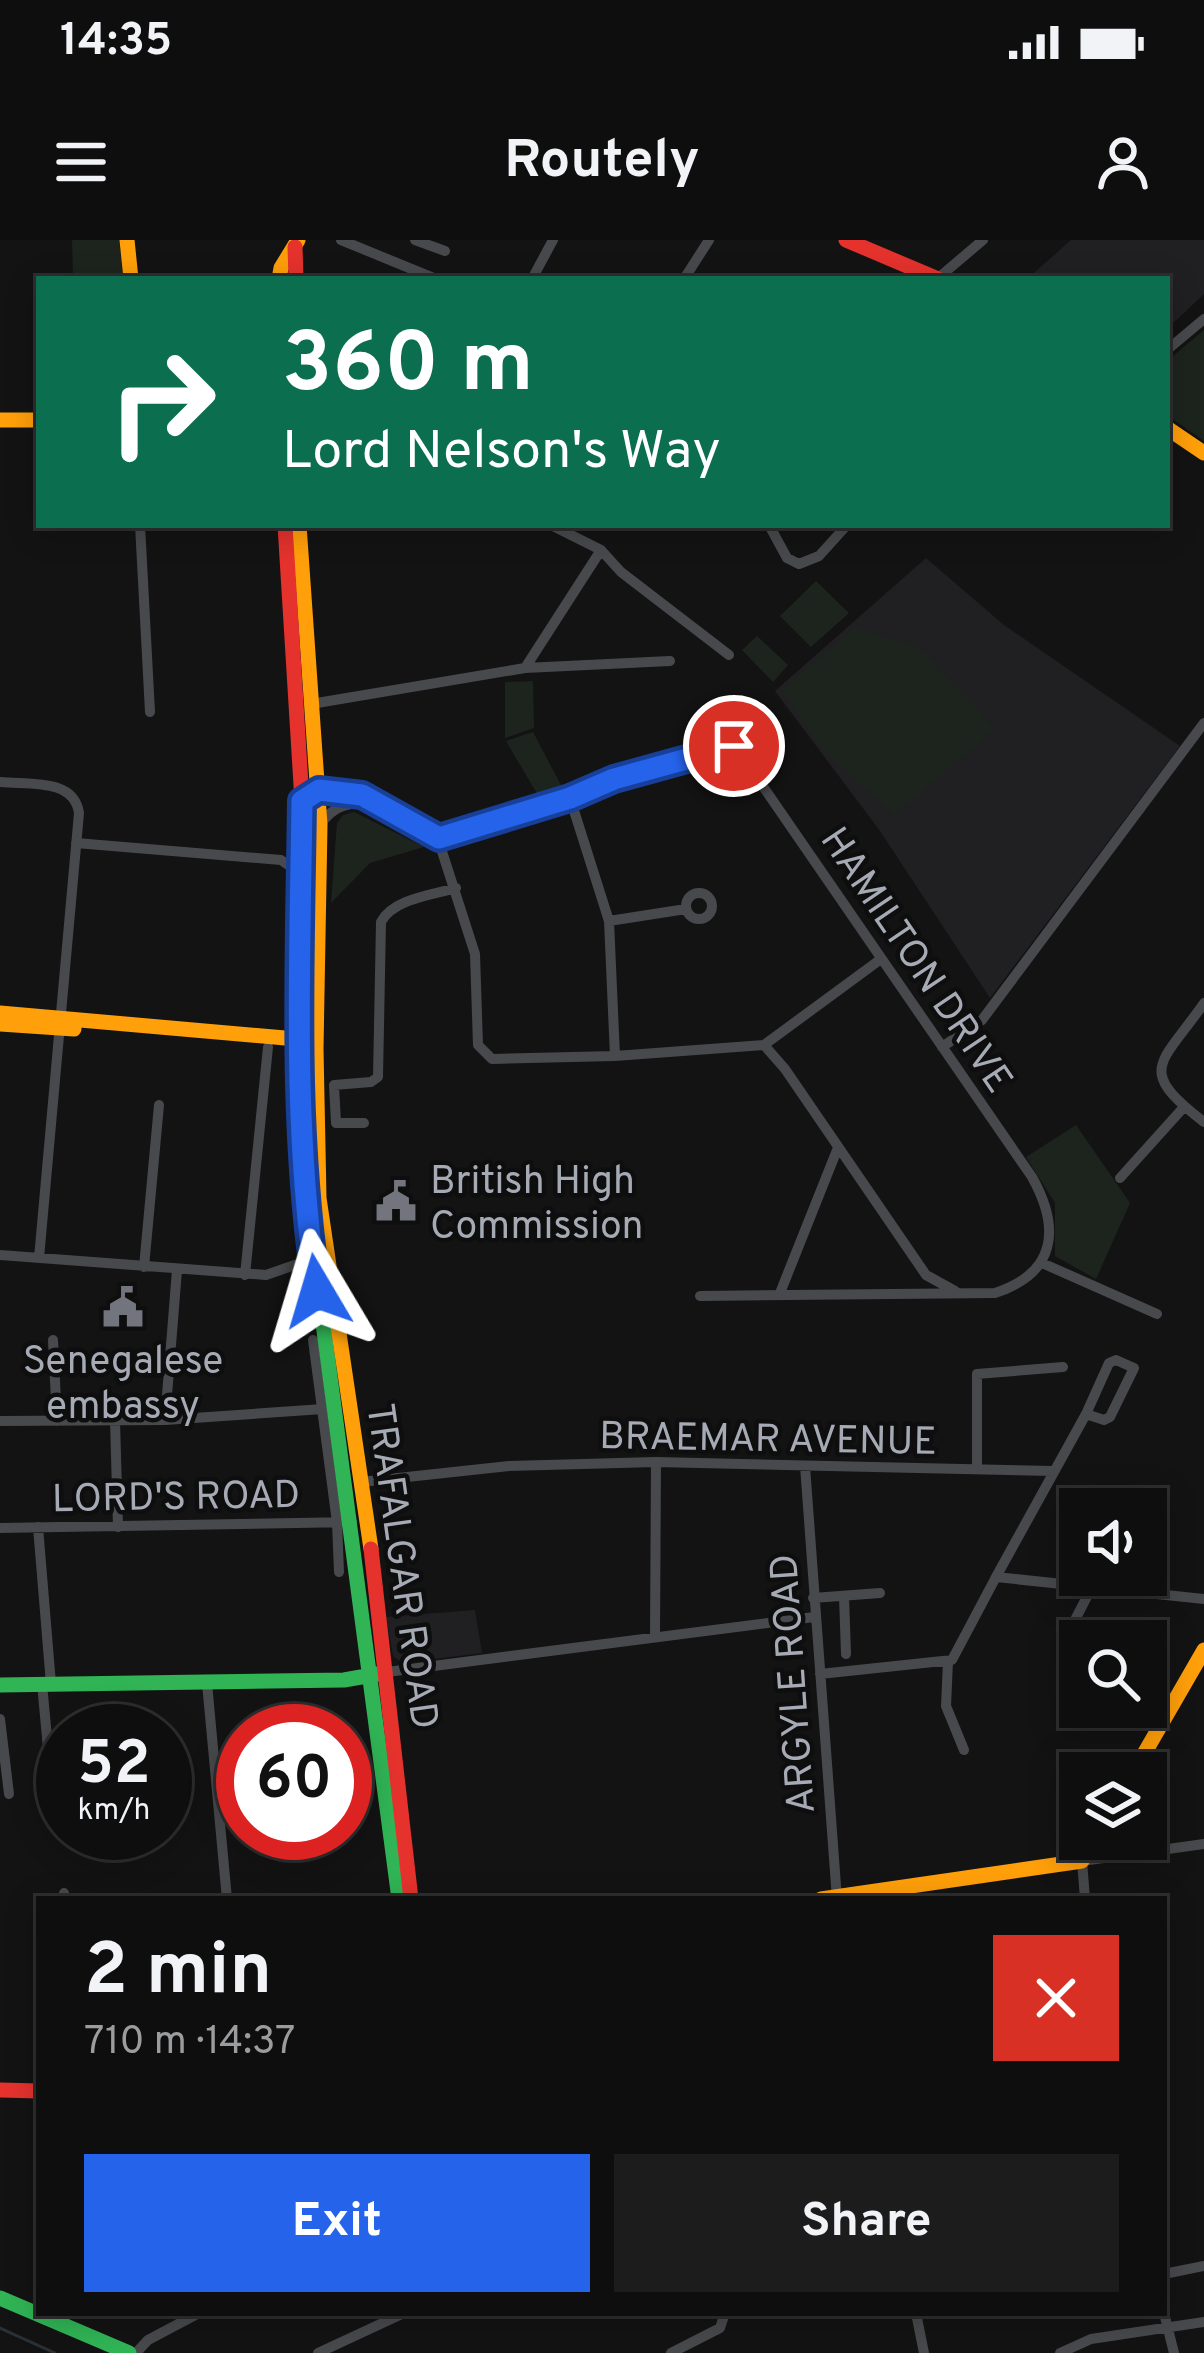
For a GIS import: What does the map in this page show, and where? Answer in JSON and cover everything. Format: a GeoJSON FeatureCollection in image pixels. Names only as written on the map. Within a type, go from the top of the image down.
{"type":"FeatureCollection","features":[{"type":"Feature","properties":{"kind":"main road"},"geometry":{"type":"LineString","coordinates":[[127,240],[131,276]]}},
{"type":"Feature","properties":{"kind":"main road"},"geometry":{"type":"LineString","coordinates":[[846,240],[930,276]]}},
{"type":"Feature","properties":{"kind":"main road"},"geometry":{"type":"LineString","coordinates":[[280,276],[297,243]]}},
{"type":"Feature","properties":{"kind":"main road"},"geometry":{"type":"LineString","coordinates":[[296,276],[297,243]]}},
{"type":"Feature","properties":{"kind":"main road"},"geometry":{"type":"LineString","coordinates":[[0,420],[36,419]]}},
{"type":"Feature","properties":{"kind":"main road"},"geometry":{"type":"LineString","coordinates":[[1170,430],[1204,453]]}},
{"type":"Feature","properties":{"kind":"main road"},"geometry":{"type":"LineString","coordinates":[[285,528],[302,801],[297,1044],[312,1259]]}},
{"type":"Feature","properties":{"kind":"main road","name":"TRAFALGAR ROAD"},"geometry":{"type":"LineString","coordinates":[[299,528],[309,590],[311,704],[319,790],[319,1198],[361,1482],[398,1896]]}},
{"type":"Feature","properties":{"kind":"main road"},"geometry":{"type":"LineString","coordinates":[[302,801],[319,790]]}},
{"type":"Feature","properties":{"kind":"main road"},"geometry":{"type":"LineString","coordinates":[[274,1044],[292,1028],[299,1005]]}},
{"type":"Feature","properties":{"kind":"main road"},"geometry":{"type":"LineString","coordinates":[[0,1013],[274,1044],[316,1044]]}},
{"type":"Feature","properties":{"kind":"main road"},"geometry":{"type":"LineString","coordinates":[[0,1024],[63,1023]]}},
{"type":"Feature","properties":{"kind":"main road"},"geometry":{"type":"LineString","coordinates":[[274,1044],[289,1051],[298,1070]]}},
{"type":"Feature","properties":{"kind":"main road","name":"TRAFALGAR ROAD"},"geometry":{"type":"LineString","coordinates":[[312,1259],[344,1522],[379,1674],[411,1896]]}},
{"type":"Feature","properties":{"kind":"main road"},"geometry":{"type":"LineString","coordinates":[[1145,1752],[1204,1650]]}},
{"type":"Feature","properties":{"kind":"main road"},"geometry":{"type":"LineString","coordinates":[[0,1685],[344,1680],[379,1674]]}},
{"type":"Feature","properties":{"kind":"main road"},"geometry":{"type":"LineString","coordinates":[[846,1896],[1082,1862]]}},
{"type":"Feature","properties":{"kind":"main road"},"geometry":{"type":"LineString","coordinates":[[0,2090],[36,2091]]}},
{"type":"Feature","properties":{"kind":"main road"},"geometry":{"type":"LineString","coordinates":[[0,2298],[90,2346],[132,2353]]}},
{"type":"Feature","properties":{"kind":"street"},"geometry":{"type":"LineString","coordinates":[[341,240],[429,276]]}},
{"type":"Feature","properties":{"kind":"street"},"geometry":{"type":"LineString","coordinates":[[415,240],[446,251]]}},
{"type":"Feature","properties":{"kind":"street"},"geometry":{"type":"LineString","coordinates":[[534,276],[553,240]]}},
{"type":"Feature","properties":{"kind":"street"},"geometry":{"type":"LineString","coordinates":[[686,276],[709,240]]}},
{"type":"Feature","properties":{"kind":"street"},"geometry":{"type":"LineString","coordinates":[[941,276],[983,240]]}},
{"type":"Feature","properties":{"kind":"street"},"geometry":{"type":"LineString","coordinates":[[1170,347],[1204,319]]}},
{"type":"Feature","properties":{"kind":"street"},"geometry":{"type":"LineString","coordinates":[[140,528],[150,712]]}},
{"type":"Feature","properties":{"kind":"street"},"geometry":{"type":"LineString","coordinates":[[556,528],[601,550],[621,572],[729,655]]}},
{"type":"Feature","properties":{"kind":"street"},"geometry":{"type":"LineString","coordinates":[[771,528],[787,558],[799,564],[819,556],[844,528]]}},
{"type":"Feature","properties":{"kind":"street"},"geometry":{"type":"LineString","coordinates":[[525,668],[601,550]]}},
{"type":"Feature","properties":{"kind":"street"},"geometry":{"type":"LineString","coordinates":[[311,704],[490,667],[670,661]]}},
{"type":"Feature","properties":{"kind":"street","name":"HAMILTON DRIVE"},"geometry":{"type":"LineString","coordinates":[[720,724],[1039,1189],[1050,1235],[1042,1263]]}},
{"type":"Feature","properties":{"kind":"street"},"geometry":{"type":"LineString","coordinates":[[942,1047],[982,1020],[1204,724]]}},
{"type":"Feature","properties":{"kind":"street"},"geometry":{"type":"LineString","coordinates":[[439,838],[570,798],[614,779],[734,746]]}},
{"type":"Feature","properties":{"kind":"street"},"geometry":{"type":"LineString","coordinates":[[0,782],[64,788],[80,813],[39,1258]]}},
{"type":"Feature","properties":{"kind":"street"},"geometry":{"type":"LineString","coordinates":[[319,790],[362,795],[439,838],[475,954],[477,1035],[482,1053],[492,1059],[764,1046],[881,959]]}},
{"type":"Feature","properties":{"kind":"street"},"geometry":{"type":"LineString","coordinates":[[570,798],[609,922],[615,1056]]}},
{"type":"Feature","properties":{"kind":"street"},"geometry":{"type":"LineString","coordinates":[[320,825],[327,814],[351,802],[384,807]]}},
{"type":"Feature","properties":{"kind":"street"},"geometry":{"type":"LineString","coordinates":[[76,843],[280,860],[301,874]]}},
{"type":"Feature","properties":{"kind":"street"},"geometry":{"type":"LineString","coordinates":[[364,1123],[336,1123],[334,1085],[371,1082],[378,1077],[381,922],[386,912],[399,905],[456,888]]}},
{"type":"Feature","properties":{"kind":"street"},"geometry":{"type":"LineString","coordinates":[[609,922],[686,909]]}},
{"type":"Feature","properties":{"kind":"street"},"geometry":{"type":"LineString","coordinates":[[1204,1003],[1160,1070],[1162,1086],[1204,1122]]}},
{"type":"Feature","properties":{"kind":"street"},"geometry":{"type":"LineString","coordinates":[[245,1275],[274,1044]]}},
{"type":"Feature","properties":{"kind":"street"},"geometry":{"type":"LineString","coordinates":[[764,1046],[785,1069],[926,1275],[956,1292]]}},
{"type":"Feature","properties":{"kind":"street"},"geometry":{"type":"LineString","coordinates":[[144,1267],[159,1105]]}},
{"type":"Feature","properties":{"kind":"street"},"geometry":{"type":"LineString","coordinates":[[1120,1178],[1184,1107]]}},
{"type":"Feature","properties":{"kind":"street"},"geometry":{"type":"LineString","coordinates":[[780,1293],[837,1150]]}},
{"type":"Feature","properties":{"kind":"street"},"geometry":{"type":"LineString","coordinates":[[0,1255],[245,1275],[266,1275],[312,1259]]}},
{"type":"Feature","properties":{"kind":"street"},"geometry":{"type":"LineString","coordinates":[[700,1296],[995,1293],[1016,1286],[1042,1263],[1157,1314]]}},
{"type":"Feature","properties":{"kind":"street"},"geometry":{"type":"LineString","coordinates":[[165,1420],[177,1270]]}},
{"type":"Feature","properties":{"kind":"street"},"geometry":{"type":"LineString","coordinates":[[53,1340],[57,1421]]}},
{"type":"Feature","properties":{"kind":"street"},"geometry":{"type":"LineString","coordinates":[[313,1340],[344,1522],[339,1572]]}},
{"type":"Feature","properties":{"kind":"street"},"geometry":{"type":"LineString","coordinates":[[820,1673],[948,1661],[957,1653],[1112,1359],[1134,1368],[1110,1417],[1104,1420],[1086,1414]]}},
{"type":"Feature","properties":{"kind":"street"},"geometry":{"type":"LineString","coordinates":[[977,1469],[977,1374],[1063,1366]]}},
{"type":"Feature","properties":{"kind":"street"},"geometry":{"type":"LineString","coordinates":[[0,1421],[165,1420],[322,1408]]}},
{"type":"Feature","properties":{"kind":"street"},"geometry":{"type":"LineString","coordinates":[[115,1420],[118,1527]]}},
{"type":"Feature","properties":{"kind":"street"},"geometry":{"type":"LineString","coordinates":[[655,1637],[656,1462]]}},
{"type":"Feature","properties":{"kind":"street","name":"BRAEMAR AVENUE"},"geometry":{"type":"LineString","coordinates":[[361,1482],[509,1466],[656,1462],[1054,1471]]}},
{"type":"Feature","properties":{"kind":"street","name":"ARGYLE ROAD"},"geometry":{"type":"LineString","coordinates":[[805,1466],[832,1896]]}},
{"type":"Feature","properties":{"kind":"street","name":"LORD'S ROAD"},"geometry":{"type":"LineString","coordinates":[[0,1528],[344,1522]]}},
{"type":"Feature","properties":{"kind":"street"},"geometry":{"type":"LineString","coordinates":[[38,1527],[47,1704]]}},
{"type":"Feature","properties":{"kind":"street"},"geometry":{"type":"LineString","coordinates":[[996,1577],[1059,1584]]}},
{"type":"Feature","properties":{"kind":"street"},"geometry":{"type":"LineString","coordinates":[[813,1598],[880,1593]]}},
{"type":"Feature","properties":{"kind":"street"},"geometry":{"type":"LineString","coordinates":[[1167,1595],[1204,1599]]}},
{"type":"Feature","properties":{"kind":"street"},"geometry":{"type":"LineString","coordinates":[[844,1596],[846,1654]]}},
{"type":"Feature","properties":{"kind":"street"},"geometry":{"type":"LineString","coordinates":[[379,1674],[814,1617]]}},
{"type":"Feature","properties":{"kind":"street"},"geometry":{"type":"LineString","coordinates":[[948,1661],[946,1706],[964,1750]]}},
{"type":"Feature","properties":{"kind":"street"},"geometry":{"type":"LineString","coordinates":[[207,1683],[227,1896]]}},
{"type":"Feature","properties":{"kind":"street"},"geometry":{"type":"LineString","coordinates":[[0,1719],[9,1794]]}},
{"type":"Feature","properties":{"kind":"street"},"geometry":{"type":"LineString","coordinates":[[1085,1896],[1082,1862],[1204,1844]]}},
{"type":"Feature","properties":{"kind":"street"},"geometry":{"type":"LineString","coordinates":[[1167,2273],[1204,2266]]}},
{"type":"Feature","properties":{"kind":"street"},"geometry":{"type":"LineString","coordinates":[[132,2353],[193,2316]]}},
{"type":"Feature","properties":{"kind":"street"},"geometry":{"type":"LineString","coordinates":[[319,2353],[398,2316]]}},
{"type":"Feature","properties":{"kind":"street"},"geometry":{"type":"LineString","coordinates":[[670,2353],[720,2328],[724,2316]]}},
{"type":"Feature","properties":{"kind":"street"},"geometry":{"type":"LineString","coordinates":[[917,2316],[924,2353]]}},
{"type":"Feature","properties":{"kind":"street"},"geometry":{"type":"LineString","coordinates":[[1060,2353],[1091,2339],[1166,2319],[1204,2323]]}},
{"type":"Feature","properties":{"kind":"street"},"geometry":{"type":"LineString","coordinates":[[1166,2319],[1174,2353]]}},
{"type":"Feature","properties":{"kind":"shaded area"},"geometry":{"type":"Polygon","coordinates":[[[72,240],[119,240],[123,276],[73,276],[72,240]]]}},
{"type":"Feature","properties":{"kind":"shaded area"},"geometry":{"type":"Polygon","coordinates":[[[1071,240],[1204,240],[1204,294],[1170,326],[1170,276],[1030,276],[1071,240]]]}},
{"type":"Feature","properties":{"kind":"shaded area"},"geometry":{"type":"Polygon","coordinates":[[[1204,330],[1204,441],[1170,417],[1170,358],[1204,330]]]}},
{"type":"Feature","properties":{"kind":"shaded area"},"geometry":{"type":"Polygon","coordinates":[[[926,558],[1004,625],[1180,746],[990,998],[880,831],[775,691],[926,558]]]}},
{"type":"Feature","properties":{"kind":"shaded area"},"geometry":{"type":"Polygon","coordinates":[[[816,581],[849,613],[811,647],[780,616],[816,581]]]}},
{"type":"Feature","properties":{"kind":"shaded area"},"geometry":{"type":"Polygon","coordinates":[[[856,627],[923,651],[995,729],[895,814],[824,752],[782,690],[856,627]]]}},
{"type":"Feature","properties":{"kind":"shaded area"},"geometry":{"type":"Polygon","coordinates":[[[757,636],[788,665],[773,682],[742,650],[757,636]]]}},
{"type":"Feature","properties":{"kind":"shaded area"},"geometry":{"type":"Polygon","coordinates":[[[533,681],[534,728],[505,738],[505,682],[533,681]]]}},
{"type":"Feature","properties":{"kind":"shaded area"},"geometry":{"type":"Polygon","coordinates":[[[533,732],[563,789],[539,797],[506,741],[533,732]]]}},
{"type":"Feature","properties":{"kind":"shaded area"},"geometry":{"type":"Polygon","coordinates":[[[354,812],[424,847],[370,863],[331,903],[337,823],[354,812]]]}},
{"type":"Feature","properties":{"kind":"shaded area"},"geometry":{"type":"Polygon","coordinates":[[[1076,1125],[1130,1203],[1096,1279],[1055,1256],[1055,1203],[1026,1157],[1076,1125]]]}},
{"type":"Feature","properties":{"kind":"shaded area"},"geometry":{"type":"Polygon","coordinates":[[[475,1610],[482,1653],[402,1663],[393,1656],[386,1617],[475,1610]]]}},
{"type":"Feature","properties":{"kind":"waterway"},"geometry":{"type":"LineString","coordinates":[[0,2328],[55,2353]]}},
{"type":"Feature","properties":{"kind":"traffic: fast"},"geometry":{"type":"LineString","coordinates":[[305,1187],[399,1896]]}},
{"type":"Feature","properties":{"kind":"traffic: fast"},"geometry":{"type":"LineString","coordinates":[[0,1685],[344,1680],[378,1674]]}},
{"type":"Feature","properties":{"kind":"traffic: fast"},"geometry":{"type":"LineString","coordinates":[[0,2298],[36,2313]]}},
{"type":"Feature","properties":{"kind":"traffic: fast"},"geometry":{"type":"LineString","coordinates":[[42,2316],[129,2353]]}},
{"type":"Feature","properties":{"kind":"traffic: slow"},"geometry":{"type":"LineString","coordinates":[[127,240],[131,276]]}},
{"type":"Feature","properties":{"kind":"traffic: slow"},"geometry":{"type":"LineString","coordinates":[[280,276],[298,240]]}},
{"type":"Feature","properties":{"kind":"traffic: slow"},"geometry":{"type":"LineString","coordinates":[[0,420],[36,420]]}},
{"type":"Feature","properties":{"kind":"traffic: slow"},"geometry":{"type":"LineString","coordinates":[[1170,430],[1204,453]]}},
{"type":"Feature","properties":{"kind":"traffic: slow"},"geometry":{"type":"LineString","coordinates":[[299,528],[320,825],[319,1198],[371,1549]]}},
{"type":"Feature","properties":{"kind":"traffic: slow"},"geometry":{"type":"LineString","coordinates":[[0,1013],[308,1040]]}},
{"type":"Feature","properties":{"kind":"traffic: slow"},"geometry":{"type":"LineString","coordinates":[[0,1024],[74,1029]]}},
{"type":"Feature","properties":{"kind":"traffic: slow"},"geometry":{"type":"LineString","coordinates":[[1145,1752],[1204,1650]]}},
{"type":"Feature","properties":{"kind":"traffic: slow"},"geometry":{"type":"LineString","coordinates":[[842,1896],[1083,1860]]}},
{"type":"Feature","properties":{"kind":"traffic: jam"},"geometry":{"type":"LineString","coordinates":[[846,240],[931,276]]}},
{"type":"Feature","properties":{"kind":"traffic: jam"},"geometry":{"type":"LineString","coordinates":[[295,247],[296,276]]}},
{"type":"Feature","properties":{"kind":"traffic: jam"},"geometry":{"type":"LineString","coordinates":[[285,528],[302,801],[297,1048],[305,1187]]}},
{"type":"Feature","properties":{"kind":"traffic: jam"},"geometry":{"type":"LineString","coordinates":[[371,1549],[411,1896]]}},
{"type":"Feature","properties":{"kind":"traffic: jam"},"geometry":{"type":"LineString","coordinates":[[0,2090],[36,2091]]}},
{"type":"Feature","properties":{"kind":"place","name":"British High Commission"},"geometry":{"type":"Point","coordinates":[396,1201]}},
{"type":"Feature","properties":{"kind":"place","name":"Senegalese embassy"},"geometry":{"type":"Point","coordinates":[123,1307]}},
{"type":"Feature","properties":{"kind":"route"},"geometry":{"type":"LineString","coordinates":[[317,1291],[298,1070],[302,801],[319,790],[362,795],[426,835],[439,838],[570,798],[614,779],[734,746]]}}]}
